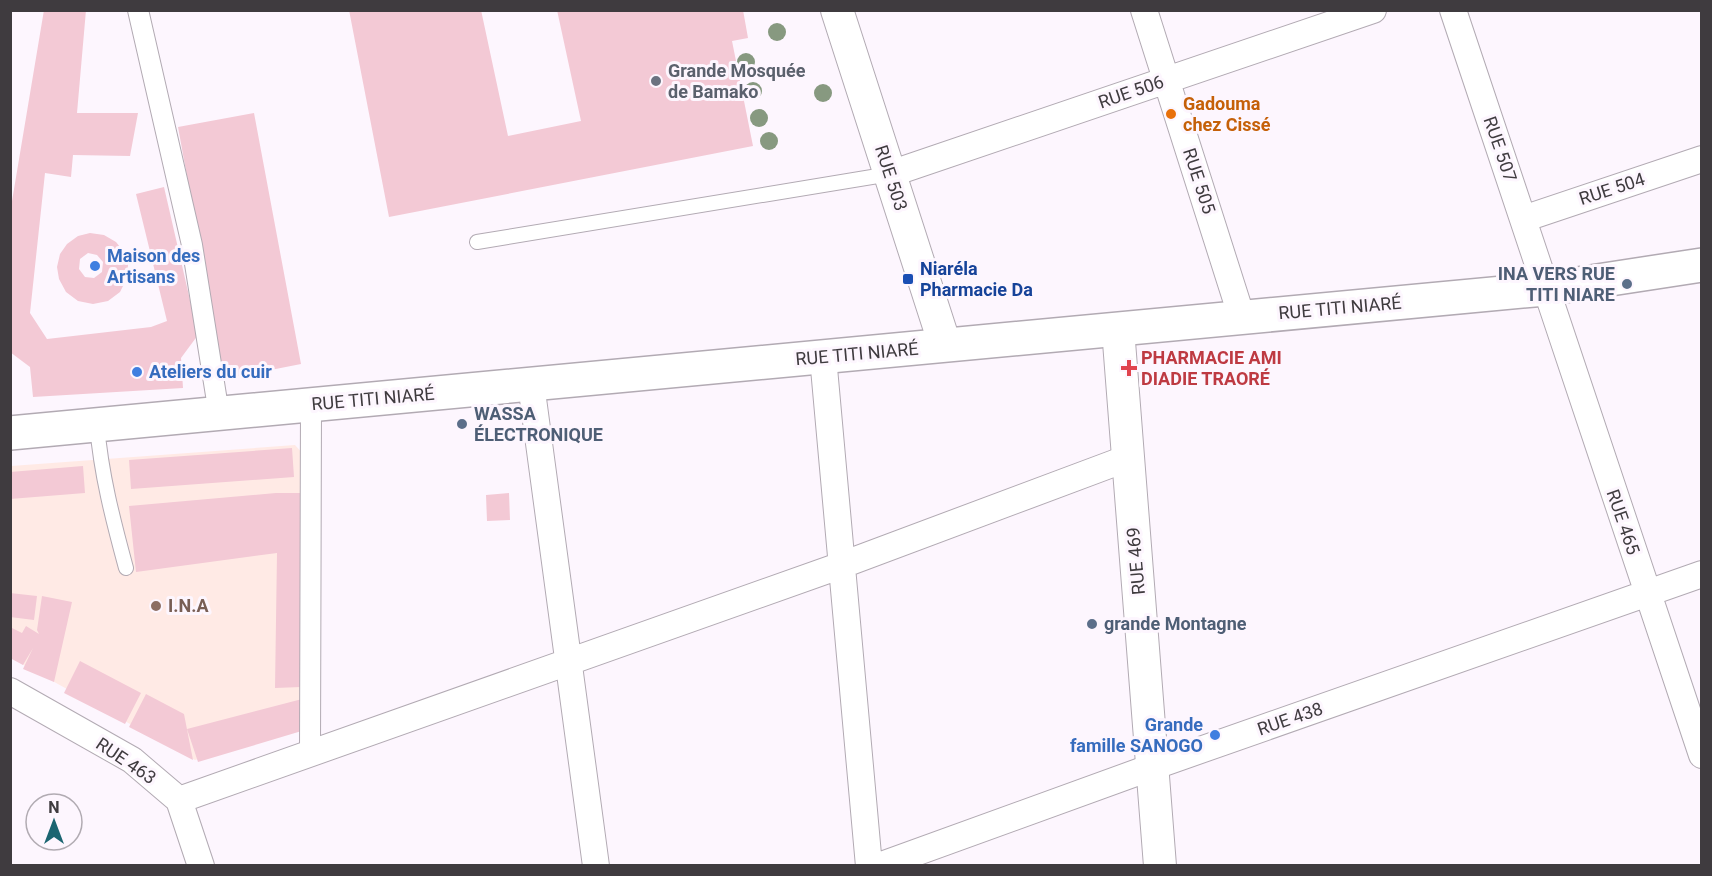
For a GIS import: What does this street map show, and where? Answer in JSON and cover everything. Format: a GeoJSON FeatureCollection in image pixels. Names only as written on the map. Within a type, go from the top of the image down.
{"type":"FeatureCollection","features":[{"type":"Feature","properties":{"kind":"main road","name":"RUE TITI NIARÉ"},"geometry":{"type":"LineString","coordinates":[[10,433],[1545,289],[1701,265]]}},
{"type":"Feature","properties":{"kind":"street"},"geometry":{"type":"LineString","coordinates":[[138,10],[192,245],[219,414]]}},
{"type":"Feature","properties":{"kind":"street","name":"RUE 503"},"geometry":{"type":"LineString","coordinates":[[837,10],[945,345]]}},
{"type":"Feature","properties":{"kind":"street","name":"RUE 505"},"geometry":{"type":"LineString","coordinates":[[1144,10],[1242,318]]}},
{"type":"Feature","properties":{"kind":"street","name":"RUE 506"},"geometry":{"type":"LineString","coordinates":[[890,174],[1373,10]]}},
{"type":"Feature","properties":{"kind":"street","name":"RUE 507"},"geometry":{"type":"LineString","coordinates":[[1453,10],[1545,289]]}},
{"type":"Feature","properties":{"kind":"street","name":"RUE 504"},"geometry":{"type":"LineString","coordinates":[[1523,219],[1701,159]]}},
{"type":"Feature","properties":{"kind":"street","name":"RUE 465"},"geometry":{"type":"LineString","coordinates":[[1545,289],[1701,755]]}},
{"type":"Feature","properties":{"kind":"street","name":"RUE 469"},"geometry":{"type":"LineString","coordinates":[[1118,329],[1160,866]]}},
{"type":"Feature","properties":{"kind":"street"},"geometry":{"type":"LineString","coordinates":[[823,357],[869,866]]}},
{"type":"Feature","properties":{"kind":"street"},"geometry":{"type":"LineString","coordinates":[[531,384],[596,866]]}},
{"type":"Feature","properties":{"kind":"street"},"geometry":{"type":"LineString","coordinates":[[310,753],[311,405]]}},
{"type":"Feature","properties":{"kind":"street"},"geometry":{"type":"LineString","coordinates":[[201,866],[179,800],[842,565],[1128,458]]}},
{"type":"Feature","properties":{"kind":"street","name":"RUE 438"},"geometry":{"type":"LineString","coordinates":[[879,866],[1152,767],[1701,574]]}},
{"type":"Feature","properties":{"kind":"street","name":"RUE 463"},"geometry":{"type":"LineString","coordinates":[[10,691],[132,760],[179,800]]}},
{"type":"Feature","properties":{"kind":"lane"},"geometry":{"type":"LineString","coordinates":[[477,242],[890,174]]}},
{"type":"Feature","properties":{"kind":"lane"},"geometry":{"type":"LineString","coordinates":[[98,425],[105,491],[126,568]]}},
{"type":"Feature","properties":{"kind":"shaded area","name":"I.N.A"},"geometry":{"type":"Polygon","coordinates":[[[295,445],[304,455],[301,728],[195,760],[11,658],[11,466],[295,445]]]}},
{"type":"Feature","properties":{"kind":"building"},"geometry":{"type":"Polygon","coordinates":[[[44,10],[86,10],[77,113],[138,113],[130,156],[73,155],[71,177],[45,173],[30,313],[47,339],[151,327],[167,321],[136,194],[164,187],[198,335],[181,358],[183,388],[33,397],[30,367],[10,352],[10,213],[44,10]]]}},
{"type":"Feature","properties":{"kind":"building","name":"Grande Mosquée de Bamako"},"geometry":{"type":"Polygon","coordinates":[[[349,10],[481,10],[508,136],[581,121],[557,10],[743,10],[748,38],[732,41],[753,146],[389,217],[349,10]]]}},
{"type":"Feature","properties":{"kind":"building"},"geometry":{"type":"Polygon","coordinates":[[[254,113],[301,364],[224,379],[178,127],[254,113]]]}},
{"type":"Feature","properties":{"kind":"building"},"geometry":{"type":"Polygon","coordinates":[[[90,233],[104,235],[116,242],[124,252],[128,265],[127,278],[120,292],[108,301],[93,304],[78,301],[66,292],[59,279],[57,267],[60,254],[67,244],[78,236],[90,233]],[[88,253],[80,259],[79,269],[85,277],[94,278],[102,272],[103,262],[97,255],[88,253]]]}},
{"type":"Feature","properties":{"kind":"building"},"geometry":{"type":"Polygon","coordinates":[[[292,448],[294,477],[131,489],[129,460],[292,448]]]}},
{"type":"Feature","properties":{"kind":"building"},"geometry":{"type":"Polygon","coordinates":[[[83,466],[85,493],[10,499],[10,472],[83,466]]]}},
{"type":"Feature","properties":{"kind":"building"},"geometry":{"type":"Polygon","coordinates":[[[276,493],[301,493],[301,687],[275,688],[277,553],[136,572],[129,506],[276,493]]]}},
{"type":"Feature","properties":{"kind":"building"},"geometry":{"type":"Polygon","coordinates":[[[509,493],[510,520],[487,521],[486,495],[509,493]]]}},
{"type":"Feature","properties":{"kind":"building"},"geometry":{"type":"Polygon","coordinates":[[[10,593],[37,596],[34,620],[10,617],[10,593]]]}},
{"type":"Feature","properties":{"kind":"building"},"geometry":{"type":"Polygon","coordinates":[[[42,596],[72,602],[54,682],[23,669],[33,648],[23,665],[10,658],[10,627],[22,633],[26,626],[39,634],[37,630],[42,596]]]}},
{"type":"Feature","properties":{"kind":"building"},"geometry":{"type":"Polygon","coordinates":[[[80,661],[141,693],[125,724],[64,693],[80,661]]]}},
{"type":"Feature","properties":{"kind":"building"},"geometry":{"type":"Polygon","coordinates":[[[146,694],[184,714],[193,760],[129,727],[146,694]]]}},
{"type":"Feature","properties":{"kind":"building"},"geometry":{"type":"Polygon","coordinates":[[[306,698],[305,730],[198,762],[187,729],[306,698]]]}},
{"type":"Feature","properties":{"kind":"place","name":"Grande Mosquée de Bamako"},"geometry":{"type":"Point","coordinates":[656,81]}},
{"type":"Feature","properties":{"kind":"place","name":"Gadouma chez Cissé"},"geometry":{"type":"Point","coordinates":[1171,114]}},
{"type":"Feature","properties":{"kind":"place","name":"Maison des Artisans"},"geometry":{"type":"Point","coordinates":[95,266]}},
{"type":"Feature","properties":{"kind":"place","name":"Niaréla Pharmacie Da"},"geometry":{"type":"Point","coordinates":[908,279]}},
{"type":"Feature","properties":{"kind":"place","name":"INA VERS RUE TITI NIARE"},"geometry":{"type":"Point","coordinates":[1627,284]}},
{"type":"Feature","properties":{"kind":"place","name":"PHARMACIE AMI DIADIE TRAORÉ"},"geometry":{"type":"Point","coordinates":[1129,368]}},
{"type":"Feature","properties":{"kind":"place","name":"Ateliers du cuir"},"geometry":{"type":"Point","coordinates":[137,372]}},
{"type":"Feature","properties":{"kind":"place","name":"WASSA ÉLECTRONIQUE"},"geometry":{"type":"Point","coordinates":[462,424]}},
{"type":"Feature","properties":{"kind":"place","name":"I.N.A"},"geometry":{"type":"Point","coordinates":[156,606]}},
{"type":"Feature","properties":{"kind":"place","name":"grande Montagne"},"geometry":{"type":"Point","coordinates":[1092,624]}},
{"type":"Feature","properties":{"kind":"place","name":"Grande famille SANOGO"},"geometry":{"type":"Point","coordinates":[1215,735]}}]}
